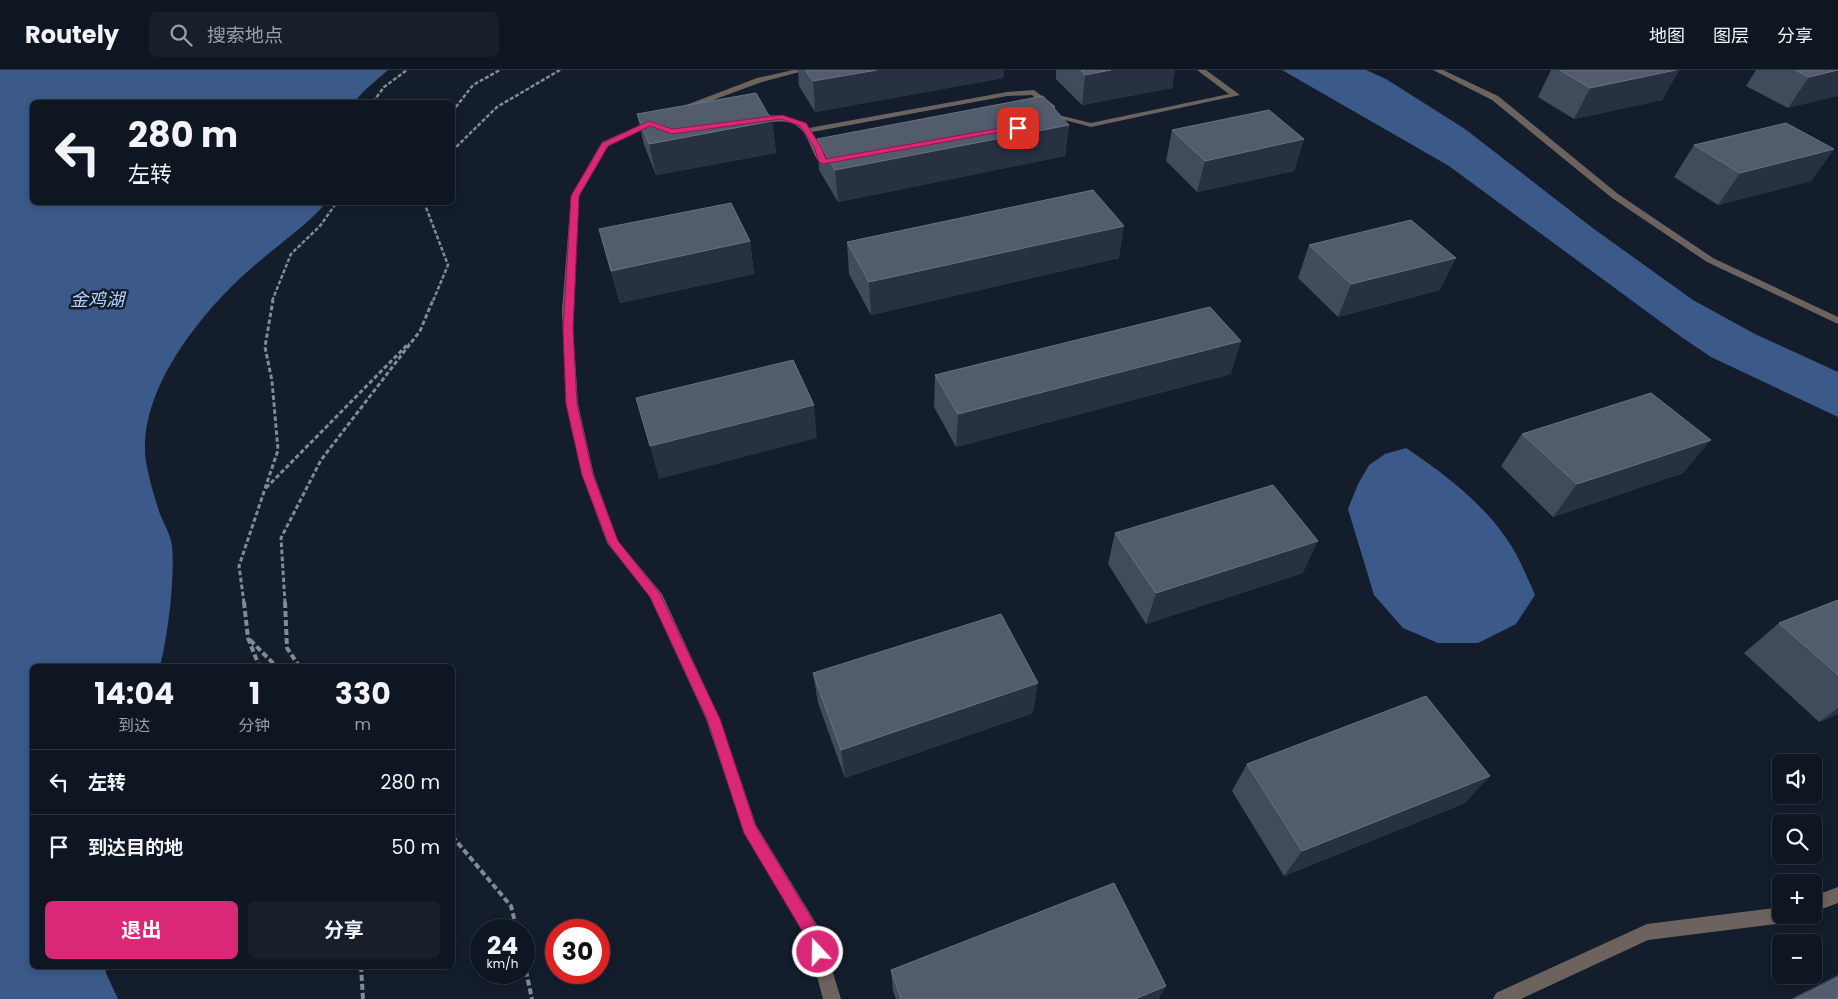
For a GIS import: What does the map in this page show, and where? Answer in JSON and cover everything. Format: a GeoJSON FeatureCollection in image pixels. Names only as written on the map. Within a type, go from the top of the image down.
{"type":"FeatureCollection","features":[{"type":"Feature","properties":{"kind":"street"},"geometry":{"type":"LineString","coordinates":[[802,70],[760,80],[679,109],[605,144],[575,196],[567,311],[572,404],[588,475],[613,543],[654,594],[714,719],[749,828],[814,936],[832,999]]}},
{"type":"Feature","properties":{"kind":"street"},"geometry":{"type":"LineString","coordinates":[[1054,116],[1091,125],[1236,95],[1201,70]]}},
{"type":"Feature","properties":{"kind":"street"},"geometry":{"type":"LineString","coordinates":[[1437,70],[1494,98],[1556,146],[1615,196],[1710,260],[1838,321]]}},
{"type":"Feature","properties":{"kind":"street"},"geometry":{"type":"LineString","coordinates":[[807,132],[1007,94],[1034,92],[1054,110],[1054,120],[1045,122]]}},
{"type":"Feature","properties":{"kind":"street"},"geometry":{"type":"LineString","coordinates":[[750,120],[782,117],[803,125],[818,147],[823,162],[832,160]]}},
{"type":"Feature","properties":{"kind":"street"},"geometry":{"type":"LineString","coordinates":[[649,123],[664,128]]}},
{"type":"Feature","properties":{"kind":"street"},"geometry":{"type":"LineString","coordinates":[[1822,901],[1838,895]]}},
{"type":"Feature","properties":{"kind":"street"},"geometry":{"type":"LineString","coordinates":[[1502,999],[1647,932],[1772,916]]}},
{"type":"Feature","properties":{"kind":"path"},"geometry":{"type":"LineString","coordinates":[[374,100],[384,87],[407,70]]}},
{"type":"Feature","properties":{"kind":"path"},"geometry":{"type":"LineString","coordinates":[[455,108],[473,84],[500,70]]}},
{"type":"Feature","properties":{"kind":"path"},"geometry":{"type":"LineString","coordinates":[[455,147],[496,107],[560,70]]}},
{"type":"Feature","properties":{"kind":"path"},"geometry":{"type":"LineString","coordinates":[[258,664],[248,638],[239,566],[278,450],[272,381],[266,347],[271,304],[291,254],[320,226],[335,205]]}},
{"type":"Feature","properties":{"kind":"path"},"geometry":{"type":"LineString","coordinates":[[298,664],[287,648],[281,538],[321,460],[420,331],[448,265],[425,205]]}},
{"type":"Feature","properties":{"kind":"path"},"geometry":{"type":"LineString","coordinates":[[265,490],[420,331]]}},
{"type":"Feature","properties":{"kind":"path"},"geometry":{"type":"LineString","coordinates":[[248,638],[274,664]]}},
{"type":"Feature","properties":{"kind":"path"},"geometry":{"type":"LineString","coordinates":[[455,840],[511,906],[514,919]]}},
{"type":"Feature","properties":{"kind":"path"},"geometry":{"type":"LineString","coordinates":[[361,969],[363,999]]}},
{"type":"Feature","properties":{"kind":"path"},"geometry":{"type":"LineString","coordinates":[[529,984],[532,999]]}},
{"type":"Feature","properties":{"kind":"water","name":"金鸡湖"},"geometry":{"type":"Polygon","coordinates":[[[0,70],[388,70],[356,100],[30,100],[30,205],[324,205],[301,228],[235,283],[214,305],[176,355],[161,383],[150,411],[145,439],[147,467],[158,508],[170,538],[173,559],[170,606],[160,664],[30,664],[30,969],[106,969],[118,999],[0,999],[0,70]]]}},
{"type":"Feature","properties":{"kind":"water"},"geometry":{"type":"Polygon","coordinates":[[[1282,70],[1366,70],[1386,79],[1465,129],[1594,229],[1693,300],[1755,334],[1838,372],[1838,417],[1711,357],[1449,166],[1282,70]]]}},
{"type":"Feature","properties":{"kind":"water"},"geometry":{"type":"Polygon","coordinates":[[[1406,448],[1436,469],[1478,504],[1512,547],[1535,595],[1516,624],[1478,643],[1438,643],[1403,628],[1374,595],[1348,509],[1358,484],[1369,465],[1385,454],[1406,448]]]}},
{"type":"Feature","properties":{"kind":"building"},"geometry":{"type":"Polygon","coordinates":[[[805,70],[877,70],[813,81],[805,70]]]}},
{"type":"Feature","properties":{"kind":"building"},"geometry":{"type":"Polygon","coordinates":[[[1081,70],[1111,70],[1085,75],[1081,70]]]}},
{"type":"Feature","properties":{"kind":"building"},"geometry":{"type":"Polygon","coordinates":[[[1560,70],[1676,70],[1590,88],[1560,70]]]}},
{"type":"Feature","properties":{"kind":"building"},"geometry":{"type":"Polygon","coordinates":[[[1795,70],[1838,70],[1809,77],[1795,70]]]}},
{"type":"Feature","properties":{"kind":"building"},"geometry":{"type":"Polygon","coordinates":[[[756,93],[772,121],[649,144],[637,114],[756,93]]]}},
{"type":"Feature","properties":{"kind":"building"},"geometry":{"type":"Polygon","coordinates":[[[1043,96],[1069,125],[835,170],[817,139],[1043,96]]]}},
{"type":"Feature","properties":{"kind":"building"},"geometry":{"type":"Polygon","coordinates":[[[1269,110],[1304,139],[1205,161],[1172,130],[1269,110]]]}},
{"type":"Feature","properties":{"kind":"building"},"geometry":{"type":"Polygon","coordinates":[[[1786,123],[1834,149],[1740,173],[1694,145],[1786,123]]]}},
{"type":"Feature","properties":{"kind":"building"},"geometry":{"type":"Polygon","coordinates":[[[1093,190],[1124,226],[869,282],[847,242],[1093,190]]]}},
{"type":"Feature","properties":{"kind":"building"},"geometry":{"type":"Polygon","coordinates":[[[731,203],[750,241],[611,271],[599,229],[731,203]]]}},
{"type":"Feature","properties":{"kind":"building"},"geometry":{"type":"Polygon","coordinates":[[[1411,220],[1456,258],[1351,284],[1309,245],[1411,220]]]}},
{"type":"Feature","properties":{"kind":"building"},"geometry":{"type":"Polygon","coordinates":[[[1210,307],[1241,341],[958,414],[935,375],[1210,307]]]}},
{"type":"Feature","properties":{"kind":"building"},"geometry":{"type":"Polygon","coordinates":[[[793,360],[814,405],[650,446],[636,398],[793,360]]]}},
{"type":"Feature","properties":{"kind":"building"},"geometry":{"type":"Polygon","coordinates":[[[1651,393],[1711,440],[1577,484],[1522,434],[1651,393]]]}},
{"type":"Feature","properties":{"kind":"building"},"geometry":{"type":"Polygon","coordinates":[[[1273,485],[1318,541],[1156,593],[1115,533],[1273,485]]]}},
{"type":"Feature","properties":{"kind":"building"},"geometry":{"type":"Polygon","coordinates":[[[1838,600],[1838,675],[1779,623],[1838,600]]]}},
{"type":"Feature","properties":{"kind":"building"},"geometry":{"type":"Polygon","coordinates":[[[1001,614],[1038,683],[841,750],[813,673],[1001,614]]]}},
{"type":"Feature","properties":{"kind":"building"},"geometry":{"type":"Polygon","coordinates":[[[1426,696],[1490,776],[1302,851],[1247,764],[1426,696]]]}},
{"type":"Feature","properties":{"kind":"building"},"geometry":{"type":"Polygon","coordinates":[[[1114,883],[1166,986],[1135,999],[901,999],[891,970],[1114,883]]]}},
{"type":"Feature","properties":{"kind":"building"},"geometry":{"type":"Polygon","coordinates":[[[1838,978],[1838,999],[1796,999],[1838,978]]]}},
{"type":"Feature","properties":{"kind":"route"},"geometry":{"type":"LineString","coordinates":[[818,952],[814,936],[749,828],[714,719],[654,594],[613,543],[588,475],[572,404],[567,311],[575,196],[605,144],[649,123],[672,131],[782,117],[803,125],[818,147],[823,162],[1018,128]]}}]}
